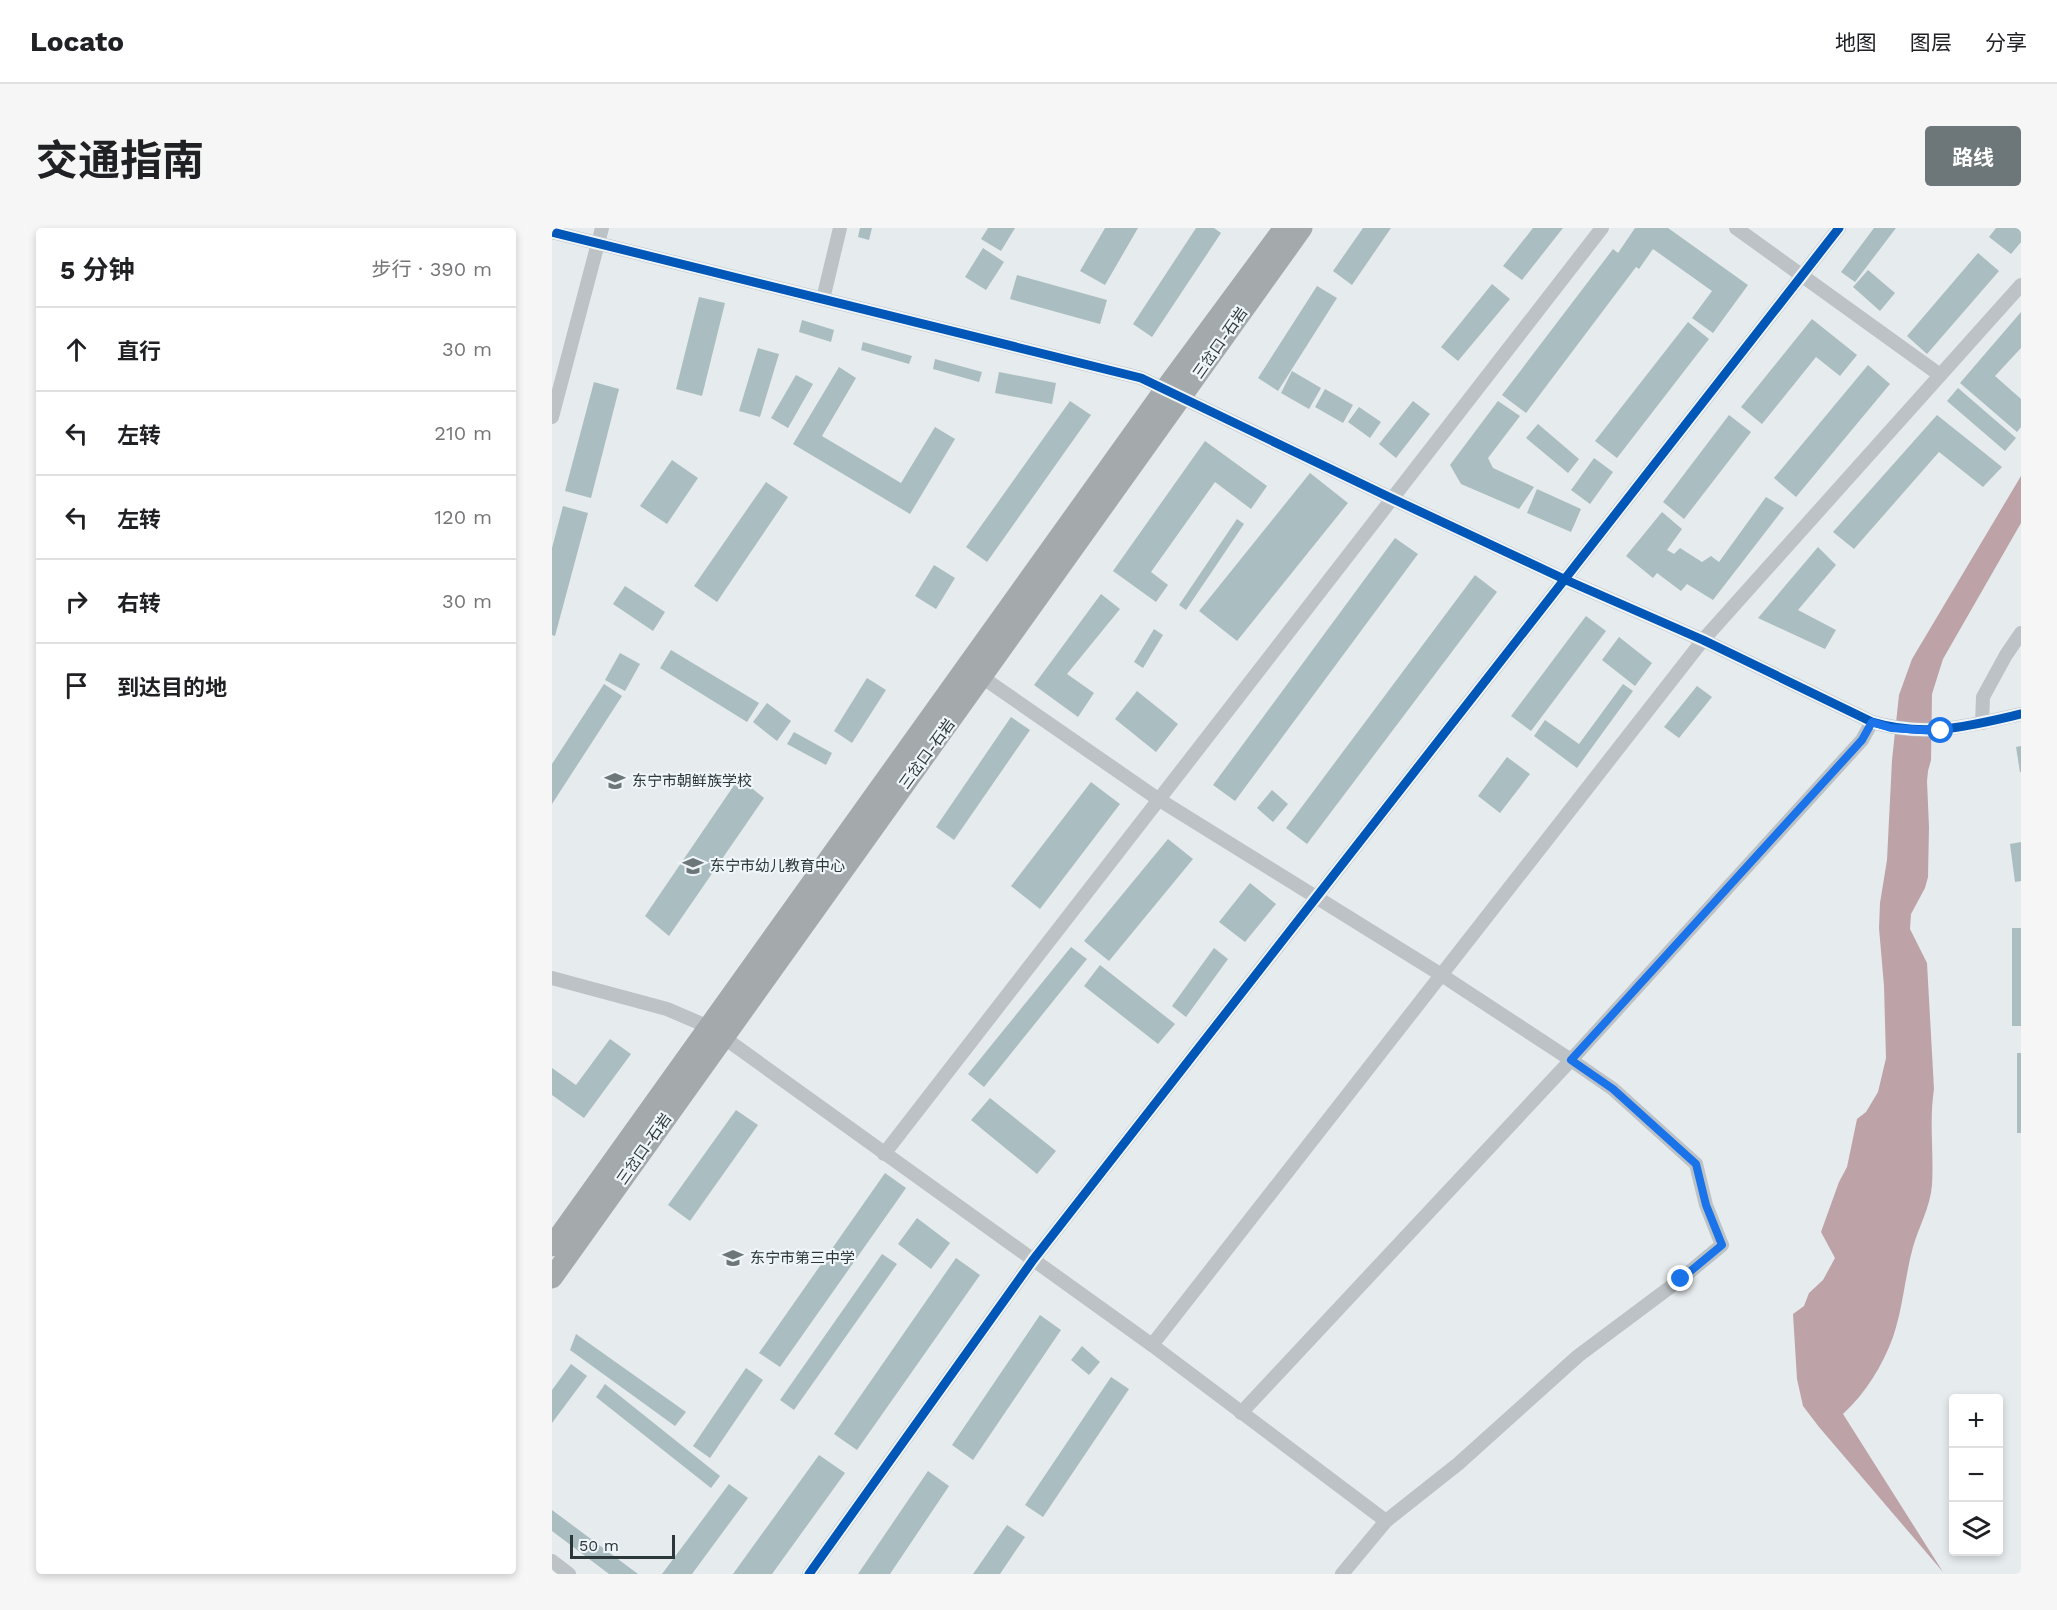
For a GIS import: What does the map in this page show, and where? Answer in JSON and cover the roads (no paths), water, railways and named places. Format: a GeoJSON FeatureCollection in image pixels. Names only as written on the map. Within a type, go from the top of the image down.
{"type":"FeatureCollection","features":[{"type":"Feature","properties":{"kind":"highway","name":"三岔口-石岩"},"geometry":{"type":"LineString","coordinates":[[552,1246],[716,1032],[975,672],[1173,393],[1284,228]]}},
{"type":"Feature","properties":{"kind":"highway","name":"三岔口-石岩"},"geometry":{"type":"LineString","coordinates":[[1173,393],[1302,228]]}},
{"type":"Feature","properties":{"kind":"highway","name":"三岔口-石岩"},"geometry":{"type":"LineString","coordinates":[[552,1278],[716,1032]]}},
{"type":"Feature","properties":{"kind":"street"},"geometry":{"type":"LineString","coordinates":[[552,417],[602,228]]}},
{"type":"Feature","properties":{"kind":"street"},"geometry":{"type":"LineString","coordinates":[[823,299],[840,228]]}},
{"type":"Feature","properties":{"kind":"street"},"geometry":{"type":"LineString","coordinates":[[884,1154],[1602,228]]}},
{"type":"Feature","properties":{"kind":"street"},"geometry":{"type":"LineString","coordinates":[[1736,228],[1940,375]]}},
{"type":"Feature","properties":{"kind":"street"},"geometry":{"type":"LineString","coordinates":[[809,1574],[1033,1260],[1839,228]]}},
{"type":"Feature","properties":{"kind":"street"},"geometry":{"type":"LineString","coordinates":[[552,232],[1141,378],[1566,580],[1703,640],[1872,722],[1891,728],[1941,731],[2021,714]]}},
{"type":"Feature","properties":{"kind":"street"},"geometry":{"type":"LineString","coordinates":[[1152,1345],[1703,640],[2021,285]]}},
{"type":"Feature","properties":{"kind":"street"},"geometry":{"type":"LineString","coordinates":[[1982,723],[1983,697],[2021,633]]}},
{"type":"Feature","properties":{"kind":"street"},"geometry":{"type":"LineString","coordinates":[[975,672],[1158,799],[1440,974],[1571,1060],[1613,1089],[1696,1164],[1706,1205],[1722,1245],[1681,1279],[1578,1356],[1458,1464],[1386,1521],[1342,1574]]}},
{"type":"Feature","properties":{"kind":"street"},"geometry":{"type":"LineString","coordinates":[[1241,1413],[1571,1060],[1862,740],[1872,722]]}},
{"type":"Feature","properties":{"kind":"street"},"geometry":{"type":"LineString","coordinates":[[552,978],[667,1009],[716,1032],[1152,1345],[1386,1521]]}},
{"type":"Feature","properties":{"kind":"street"},"geometry":{"type":"LineString","coordinates":[[552,1562],[569,1574]]}},
{"type":"Feature","properties":{"kind":"place","name":"东宁市朝鲜族学校"},"geometry":{"type":"Point","coordinates":[615,781]}},
{"type":"Feature","properties":{"kind":"place","name":"东宁市幼儿教育中心"},"geometry":{"type":"Point","coordinates":[693,866]}},
{"type":"Feature","properties":{"kind":"place","name":"东宁市第三中学"},"geometry":{"type":"Point","coordinates":[733,1258]}}]}
